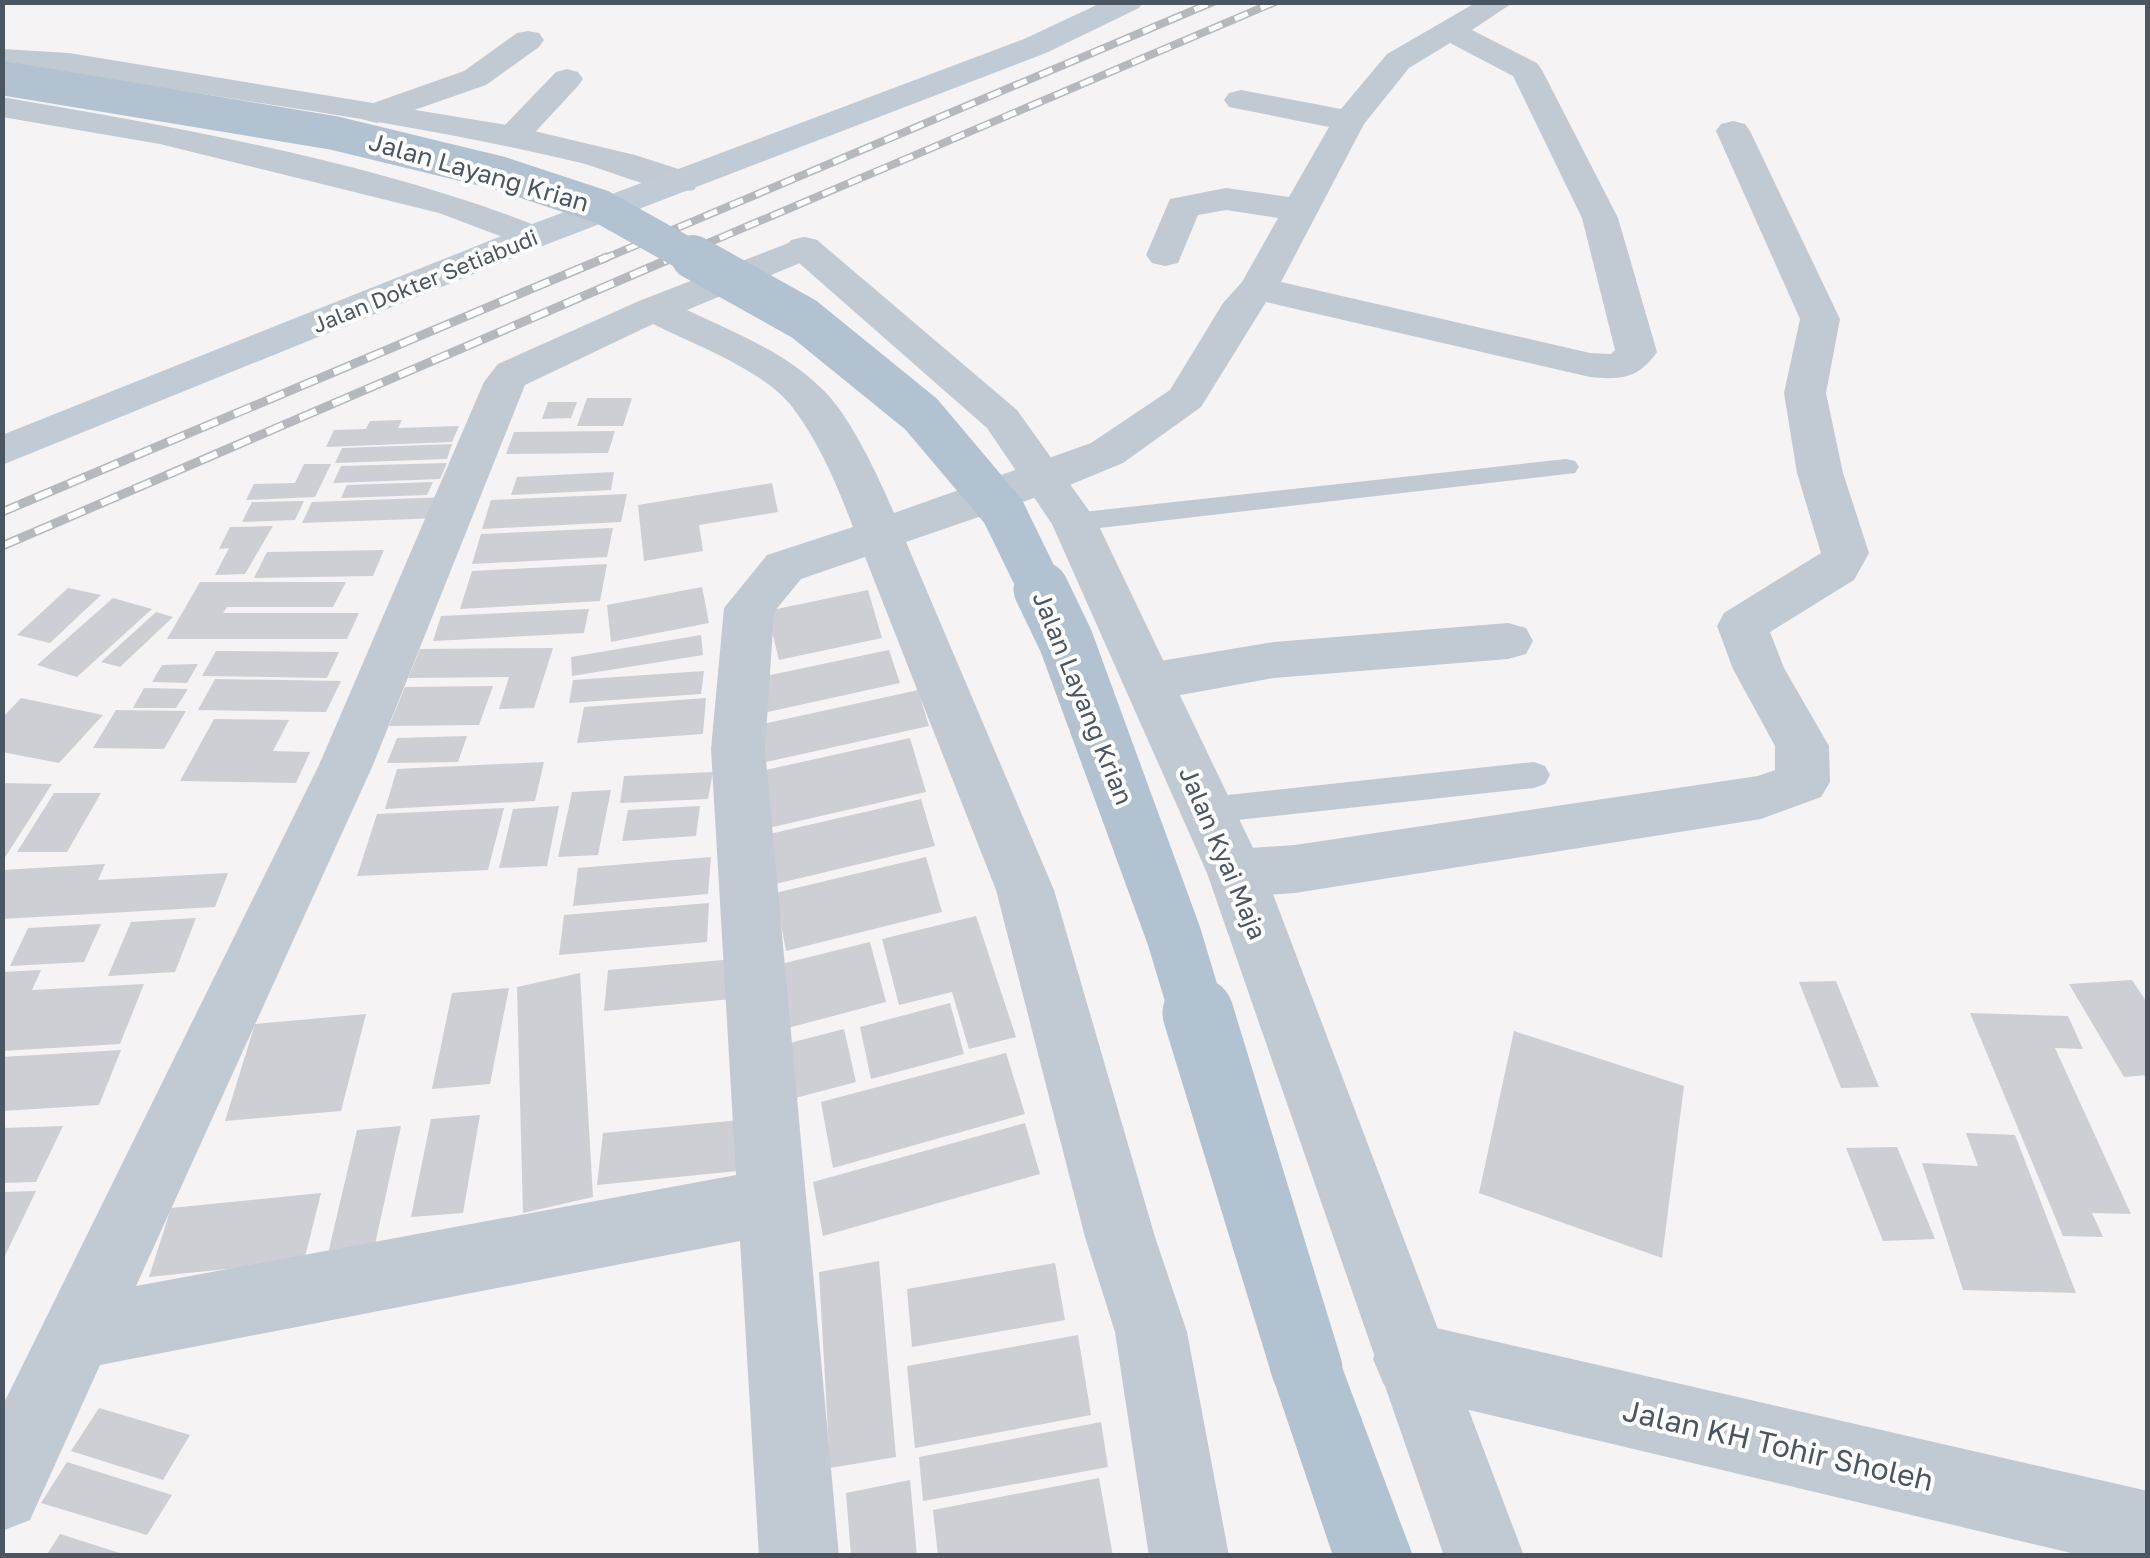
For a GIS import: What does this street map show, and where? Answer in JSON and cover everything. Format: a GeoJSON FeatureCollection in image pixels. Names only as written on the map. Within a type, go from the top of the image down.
{"type":"FeatureCollection","features":[{"type":"Feature","properties":{"kind":"main road","name":"Jalan Dokter Setiabudi"},"geometry":{"type":"LineString","coordinates":[[2,451],[542,234],[1035,46],[1128,2]]}},
{"type":"Feature","properties":{"kind":"main road","name":"Jalan Layang Krian"},"geometry":{"type":"LineString","coordinates":[[12,95],[334,133],[499,173],[602,206],[804,319],[921,414],[1003,512],[1066,642],[1174,936],[1307,1369],[1373,1556]]}},
{"type":"Feature","properties":{"kind":"street"},"geometry":{"type":"LineString","coordinates":[[799,1556],[738,749],[749,608],[784,567],[938,513],[1042,497],[1186,398],[1243,304],[1258,288],[1349,121],[1398,61],[1499,2]]}},
{"type":"Feature","properties":{"kind":"street"},"geometry":{"type":"LineString","coordinates":[[1258,288],[1590,365],[1621,367],[1636,352],[1600,218],[1526,70],[1450,31]]}},
{"type":"Feature","properties":{"kind":"street"},"geometry":{"type":"LineString","coordinates":[[377,112],[474,78],[528,40]]}},
{"type":"Feature","properties":{"kind":"street"},"geometry":{"type":"LineString","coordinates":[[2,58],[69,63],[513,136],[623,162],[681,182]]}},
{"type":"Feature","properties":{"kind":"street"},"geometry":{"type":"LineString","coordinates":[[12,95],[69,63]]}},
{"type":"Feature","properties":{"kind":"street"},"geometry":{"type":"LineString","coordinates":[[513,136],[567,79]]}},
{"type":"Feature","properties":{"kind":"street"},"geometry":{"type":"LineString","coordinates":[[12,95],[452,205],[542,234]]}},
{"type":"Feature","properties":{"kind":"street"},"geometry":{"type":"LineString","coordinates":[[1241,100],[1349,121]]}},
{"type":"Feature","properties":{"kind":"street"},"geometry":{"type":"LineString","coordinates":[[1236,873],[1295,868],[1761,797],[1802,782],[1802,746],[1760,669],[1742,626],[1837,568],[1845,554],[1842,534],[1820,473],[1808,404],[1820,320],[1733,130]]}},
{"type":"Feature","properties":{"kind":"street"},"geometry":{"type":"LineString","coordinates":[[1165,255],[1183,207],[1226,199],[1300,210]]}},
{"type":"Feature","properties":{"kind":"street","name":"Jalan Kyai Maja"},"geometry":{"type":"LineString","coordinates":[[664,306],[804,248],[1002,419],[1148,682],[1236,873],[1484,1556]]}},
{"type":"Feature","properties":{"kind":"street"},"geometry":{"type":"LineString","coordinates":[[2,1492],[346,765],[505,382],[513,373],[664,306],[756,359],[807,397],[852,466],[1025,890],[1120,1237],[1151,1332],[1188,1556]]}},
{"type":"Feature","properties":{"kind":"street"},"geometry":{"type":"LineString","coordinates":[[1148,682],[1274,660],[1508,641]]}},
{"type":"Feature","properties":{"kind":"street"},"geometry":{"type":"LineString","coordinates":[[74,1334],[771,1202]]}},
{"type":"Feature","properties":{"kind":"street","name":"Jalan KH Tohir Sholeh"},"geometry":{"type":"LineString","coordinates":[[1410,1359],[2148,1531]]}},
{"type":"Feature","properties":{"kind":"lane"},"geometry":{"type":"LineString","coordinates":[[1042,497],[1566,467]]}},
{"type":"Feature","properties":{"kind":"lane"},"geometry":{"type":"LineString","coordinates":[[1209,810],[1534,775]]}},
{"type":"Feature","properties":{"kind":"building"},"geometry":{"type":"Polygon","coordinates":[[[587,398],[632,398],[623,426],[577,426],[587,398]]]}},
{"type":"Feature","properties":{"kind":"building"},"geometry":{"type":"Polygon","coordinates":[[[548,402],[577,402],[571,418],[542,419],[548,402]]]}},
{"type":"Feature","properties":{"kind":"building"},"geometry":{"type":"Polygon","coordinates":[[[402,420],[398,428],[459,426],[452,442],[326,447],[334,430],[366,429],[370,421],[402,420]]]}},
{"type":"Feature","properties":{"kind":"building"},"geometry":{"type":"Polygon","coordinates":[[[615,431],[608,453],[506,454],[514,432],[615,431]]]}},
{"type":"Feature","properties":{"kind":"building"},"geometry":{"type":"Polygon","coordinates":[[[452,444],[447,459],[335,463],[342,448],[452,444]]]}},
{"type":"Feature","properties":{"kind":"building"},"geometry":{"type":"Polygon","coordinates":[[[447,463],[440,479],[333,483],[341,466],[447,463]]]}},
{"type":"Feature","properties":{"kind":"building"},"geometry":{"type":"Polygon","coordinates":[[[304,464],[331,464],[315,497],[246,500],[254,484],[295,483],[304,464]]]}},
{"type":"Feature","properties":{"kind":"building"},"geometry":{"type":"Polygon","coordinates":[[[614,472],[611,490],[511,495],[517,477],[614,472]]]}},
{"type":"Feature","properties":{"kind":"building"},"geometry":{"type":"Polygon","coordinates":[[[433,482],[427,495],[341,498],[347,485],[433,482]]]}},
{"type":"Feature","properties":{"kind":"building"},"geometry":{"type":"Polygon","coordinates":[[[772,483],[778,512],[699,525],[703,551],[644,561],[638,505],[772,483]]]}},
{"type":"Feature","properties":{"kind":"building"},"geometry":{"type":"Polygon","coordinates":[[[627,494],[621,522],[482,529],[491,500],[627,494]]]}},
{"type":"Feature","properties":{"kind":"building"},"geometry":{"type":"Polygon","coordinates":[[[449,497],[441,518],[302,523],[312,502],[449,497]]]}},
{"type":"Feature","properties":{"kind":"building"},"geometry":{"type":"Polygon","coordinates":[[[304,501],[295,520],[242,522],[252,502],[304,501]]]}},
{"type":"Feature","properties":{"kind":"building"},"geometry":{"type":"Polygon","coordinates":[[[273,526],[245,574],[215,575],[229,548],[219,549],[230,527],[273,526]]]}},
{"type":"Feature","properties":{"kind":"building"},"geometry":{"type":"Polygon","coordinates":[[[613,528],[607,557],[472,564],[481,534],[613,528]]]}},
{"type":"Feature","properties":{"kind":"building"},"geometry":{"type":"Polygon","coordinates":[[[384,550],[373,576],[254,578],[267,552],[384,550]]]}},
{"type":"Feature","properties":{"kind":"building"},"geometry":{"type":"Polygon","coordinates":[[[607,564],[600,601],[460,609],[472,571],[607,564]]]}},
{"type":"Feature","properties":{"kind":"building"},"geometry":{"type":"Polygon","coordinates":[[[200,582],[346,582],[333,607],[227,607],[223,613],[359,613],[347,639],[167,639],[200,582]]]}},
{"type":"Feature","properties":{"kind":"building"},"geometry":{"type":"Polygon","coordinates":[[[702,587],[709,623],[611,642],[607,605],[702,587]]]}},
{"type":"Feature","properties":{"kind":"building"},"geometry":{"type":"Polygon","coordinates":[[[68,588],[101,595],[50,643],[17,635],[68,588]]]}},
{"type":"Feature","properties":{"kind":"building"},"geometry":{"type":"Polygon","coordinates":[[[868,590],[882,638],[779,660],[767,611],[868,590]]]}},
{"type":"Feature","properties":{"kind":"building"},"geometry":{"type":"Polygon","coordinates":[[[113,598],[152,609],[77,677],[37,665],[113,598]]]}},
{"type":"Feature","properties":{"kind":"building"},"geometry":{"type":"Polygon","coordinates":[[[589,609],[584,633],[433,641],[441,616],[589,609]]]}},
{"type":"Feature","properties":{"kind":"building"},"geometry":{"type":"Polygon","coordinates":[[[156,612],[173,617],[120,667],[101,662],[156,612]]]}},
{"type":"Feature","properties":{"kind":"building"},"geometry":{"type":"Polygon","coordinates":[[[701,635],[703,655],[572,676],[571,657],[701,635]]]}},
{"type":"Feature","properties":{"kind":"building"},"geometry":{"type":"Polygon","coordinates":[[[553,648],[534,708],[499,709],[509,677],[408,678],[420,649],[553,648]]]}},
{"type":"Feature","properties":{"kind":"building"},"geometry":{"type":"Polygon","coordinates":[[[889,650],[900,683],[763,713],[756,678],[889,650]]]}},
{"type":"Feature","properties":{"kind":"building"},"geometry":{"type":"Polygon","coordinates":[[[216,651],[339,652],[327,678],[202,676],[216,651]]]}},
{"type":"Feature","properties":{"kind":"building"},"geometry":{"type":"Polygon","coordinates":[[[198,664],[187,683],[152,682],[162,665],[198,664]]]}},
{"type":"Feature","properties":{"kind":"building"},"geometry":{"type":"Polygon","coordinates":[[[704,671],[701,694],[569,703],[573,680],[704,671]]]}},
{"type":"Feature","properties":{"kind":"building"},"geometry":{"type":"Polygon","coordinates":[[[215,679],[341,681],[326,712],[198,710],[215,679]]]}},
{"type":"Feature","properties":{"kind":"building"},"geometry":{"type":"Polygon","coordinates":[[[493,686],[479,725],[389,726],[405,687],[493,686]]]}},
{"type":"Feature","properties":{"kind":"building"},"geometry":{"type":"Polygon","coordinates":[[[144,688],[188,689],[176,708],[133,708],[144,688]]]}},
{"type":"Feature","properties":{"kind":"building"},"geometry":{"type":"Polygon","coordinates":[[[918,690],[929,726],[766,762],[758,725],[918,690]]]}},
{"type":"Feature","properties":{"kind":"building"},"geometry":{"type":"Polygon","coordinates":[[[21,698],[103,715],[59,763],[2,752],[2,718],[21,698]]]}},
{"type":"Feature","properties":{"kind":"building"},"geometry":{"type":"Polygon","coordinates":[[[706,698],[703,734],[577,743],[584,707],[706,698]]]}},
{"type":"Feature","properties":{"kind":"building"},"geometry":{"type":"Polygon","coordinates":[[[116,710],[186,711],[164,749],[93,748],[116,710]]]}},
{"type":"Feature","properties":{"kind":"building"},"geometry":{"type":"Polygon","coordinates":[[[214,719],[289,720],[273,751],[310,752],[296,783],[180,781],[214,719]]]}},
{"type":"Feature","properties":{"kind":"building"},"geometry":{"type":"Polygon","coordinates":[[[467,736],[458,762],[387,763],[397,738],[467,736]]]}},
{"type":"Feature","properties":{"kind":"building"},"geometry":{"type":"Polygon","coordinates":[[[910,738],[926,792],[764,829],[752,773],[910,738]]]}},
{"type":"Feature","properties":{"kind":"building"},"geometry":{"type":"Polygon","coordinates":[[[544,762],[535,801],[385,809],[397,769],[544,762]]]}},
{"type":"Feature","properties":{"kind":"building"},"geometry":{"type":"Polygon","coordinates":[[[713,772],[708,799],[620,803],[624,776],[713,772]]]}},
{"type":"Feature","properties":{"kind":"building"},"geometry":{"type":"Polygon","coordinates":[[[2,783],[52,784],[2,862],[2,783]]]}},
{"type":"Feature","properties":{"kind":"building"},"geometry":{"type":"Polygon","coordinates":[[[611,790],[598,855],[558,857],[572,792],[611,790]]]}},
{"type":"Feature","properties":{"kind":"building"},"geometry":{"type":"Polygon","coordinates":[[[54,793],[101,793],[67,852],[17,852],[54,793]]]}},
{"type":"Feature","properties":{"kind":"building"},"geometry":{"type":"Polygon","coordinates":[[[921,799],[935,846],[771,885],[761,836],[921,799]]]}},
{"type":"Feature","properties":{"kind":"building"},"geometry":{"type":"Polygon","coordinates":[[[559,806],[547,866],[499,868],[513,809],[559,806]]]}},
{"type":"Feature","properties":{"kind":"building"},"geometry":{"type":"Polygon","coordinates":[[[700,806],[696,836],[622,841],[628,810],[700,806]]]}},
{"type":"Feature","properties":{"kind":"building"},"geometry":{"type":"Polygon","coordinates":[[[504,808],[488,870],[357,876],[377,814],[504,808]]]}},
{"type":"Feature","properties":{"kind":"building"},"geometry":{"type":"Polygon","coordinates":[[[711,857],[708,894],[573,906],[578,868],[711,857]]]}},
{"type":"Feature","properties":{"kind":"building"},"geometry":{"type":"Polygon","coordinates":[[[926,857],[942,912],[786,951],[775,893],[926,857]]]}},
{"type":"Feature","properties":{"kind":"building"},"geometry":{"type":"Polygon","coordinates":[[[105,864],[98,880],[228,873],[215,907],[2,919],[2,870],[105,864]]]}},
{"type":"Feature","properties":{"kind":"building"},"geometry":{"type":"Polygon","coordinates":[[[709,903],[707,942],[559,955],[564,915],[709,903]]]}},
{"type":"Feature","properties":{"kind":"building"},"geometry":{"type":"Polygon","coordinates":[[[976,916],[1016,1037],[969,1049],[952,992],[899,1005],[882,939],[976,916]]]}},
{"type":"Feature","properties":{"kind":"building"},"geometry":{"type":"Polygon","coordinates":[[[196,918],[175,972],[108,976],[131,922],[196,918]]]}},
{"type":"Feature","properties":{"kind":"building"},"geometry":{"type":"Polygon","coordinates":[[[101,924],[84,962],[10,966],[28,928],[101,924]]]}},
{"type":"Feature","properties":{"kind":"building"},"geometry":{"type":"Polygon","coordinates":[[[870,942],[886,1002],[784,1029],[773,966],[870,942]]]}},
{"type":"Feature","properties":{"kind":"building"},"geometry":{"type":"Polygon","coordinates":[[[735,959],[732,999],[604,1011],[608,970],[735,959]]]}},
{"type":"Feature","properties":{"kind":"building"},"geometry":{"type":"Polygon","coordinates":[[[41,970],[32,990],[144,984],[120,1044],[2,1051],[2,972],[41,970]]]}},
{"type":"Feature","properties":{"kind":"building"},"geometry":{"type":"Polygon","coordinates":[[[580,973],[593,1197],[523,1213],[517,987],[580,973]]]}},
{"type":"Feature","properties":{"kind":"building"},"geometry":{"type":"Polygon","coordinates":[[[2132,980],[2148,1004],[2148,1075],[2124,1077],[2069,984],[2132,980]]]}},
{"type":"Feature","properties":{"kind":"building"},"geometry":{"type":"Polygon","coordinates":[[[1836,981],[1879,1087],[1841,1088],[1799,982],[1836,981]]]}},
{"type":"Feature","properties":{"kind":"building"},"geometry":{"type":"Polygon","coordinates":[[[509,988],[490,1084],[432,1089],[452,993],[509,988]]]}},
{"type":"Feature","properties":{"kind":"building"},"geometry":{"type":"Polygon","coordinates":[[[950,1003],[964,1054],[871,1079],[860,1027],[950,1003]]]}},
{"type":"Feature","properties":{"kind":"building"},"geometry":{"type":"Polygon","coordinates":[[[1970,1013],[2068,1016],[2083,1049],[2055,1048],[2131,1214],[2092,1213],[2103,1237],[2063,1236],[1970,1013]]]}},
{"type":"Feature","properties":{"kind":"building"},"geometry":{"type":"Polygon","coordinates":[[[366,1014],[341,1111],[225,1121],[255,1024],[366,1014]]]}},
{"type":"Feature","properties":{"kind":"building"},"geometry":{"type":"Polygon","coordinates":[[[844,1029],[856,1082],[780,1102],[770,1048],[844,1029]]]}},
{"type":"Feature","properties":{"kind":"building"},"geometry":{"type":"Polygon","coordinates":[[[1514,1031],[1684,1086],[1662,1258],[1479,1193],[1514,1031]]]}},
{"type":"Feature","properties":{"kind":"building"},"geometry":{"type":"Polygon","coordinates":[[[121,1050],[99,1105],[2,1111],[2,1057],[121,1050]]]}},
{"type":"Feature","properties":{"kind":"building"},"geometry":{"type":"Polygon","coordinates":[[[1006,1053],[1025,1114],[833,1168],[821,1102],[1006,1053]]]}},
{"type":"Feature","properties":{"kind":"building"},"geometry":{"type":"Polygon","coordinates":[[[480,1115],[463,1213],[411,1217],[431,1119],[480,1115]]]}},
{"type":"Feature","properties":{"kind":"building"},"geometry":{"type":"Polygon","coordinates":[[[751,1119],[748,1170],[597,1185],[603,1133],[751,1119]]]}},
{"type":"Feature","properties":{"kind":"building"},"geometry":{"type":"Polygon","coordinates":[[[1025,1123],[1040,1174],[823,1236],[813,1182],[1025,1123]]]}},
{"type":"Feature","properties":{"kind":"building"},"geometry":{"type":"Polygon","coordinates":[[[63,1126],[36,1182],[2,1183],[2,1128],[63,1126]]]}},
{"type":"Feature","properties":{"kind":"building"},"geometry":{"type":"Polygon","coordinates":[[[401,1126],[372,1258],[326,1262],[357,1130],[401,1126]]]}},
{"type":"Feature","properties":{"kind":"building"},"geometry":{"type":"Polygon","coordinates":[[[1966,1133],[2015,1135],[2076,1293],[1963,1290],[1922,1163],[1978,1166],[1966,1133]]]}},
{"type":"Feature","properties":{"kind":"building"},"geometry":{"type":"Polygon","coordinates":[[[1897,1147],[1935,1239],[1883,1241],[1846,1148],[1897,1147]]]}},
{"type":"Feature","properties":{"kind":"building"},"geometry":{"type":"Polygon","coordinates":[[[36,1191],[2,1262],[2,1192],[36,1191]]]}},
{"type":"Feature","properties":{"kind":"building"},"geometry":{"type":"Polygon","coordinates":[[[321,1193],[304,1261],[149,1277],[171,1208],[321,1193]]]}},
{"type":"Feature","properties":{"kind":"building"},"geometry":{"type":"Polygon","coordinates":[[[879,1261],[896,1457],[830,1468],[819,1272],[879,1261]]]}},
{"type":"Feature","properties":{"kind":"building"},"geometry":{"type":"Polygon","coordinates":[[[1055,1263],[1065,1320],[912,1347],[907,1289],[1055,1263]]]}},
{"type":"Feature","properties":{"kind":"building"},"geometry":{"type":"Polygon","coordinates":[[[1078,1335],[1091,1415],[915,1448],[907,1366],[1078,1335]]]}},
{"type":"Feature","properties":{"kind":"building"},"geometry":{"type":"Polygon","coordinates":[[[99,1408],[190,1435],[163,1480],[71,1451],[99,1408]]]}},
{"type":"Feature","properties":{"kind":"building"},"geometry":{"type":"Polygon","coordinates":[[[1101,1422],[1108,1467],[923,1501],[919,1457],[1101,1422]]]}},
{"type":"Feature","properties":{"kind":"building"},"geometry":{"type":"Polygon","coordinates":[[[67,1462],[172,1495],[147,1535],[41,1503],[67,1462]]]}},
{"type":"Feature","properties":{"kind":"building"},"geometry":{"type":"Polygon","coordinates":[[[1099,1478],[1113,1556],[938,1556],[933,1510],[1099,1478]]]}},
{"type":"Feature","properties":{"kind":"building"},"geometry":{"type":"Polygon","coordinates":[[[910,1480],[917,1556],[851,1556],[846,1493],[910,1480]]]}},
{"type":"Feature","properties":{"kind":"building"},"geometry":{"type":"Polygon","coordinates":[[[60,1534],[126,1555],[46,1556],[60,1534]]]}},
{"type":"Feature","properties":{"kind":"railway"},"geometry":{"type":"LineString","coordinates":[[601,260],[1213,2]]}},
{"type":"Feature","properties":{"kind":"railway"},"geometry":{"type":"LineString","coordinates":[[668,260],[1275,2]]}},
{"type":"Feature","properties":{"kind":"railway"},"geometry":{"type":"LineString","coordinates":[[2,512],[607,257]]}},
{"type":"Feature","properties":{"kind":"railway"},"geometry":{"type":"LineString","coordinates":[[2,546],[674,257]]}}]}
